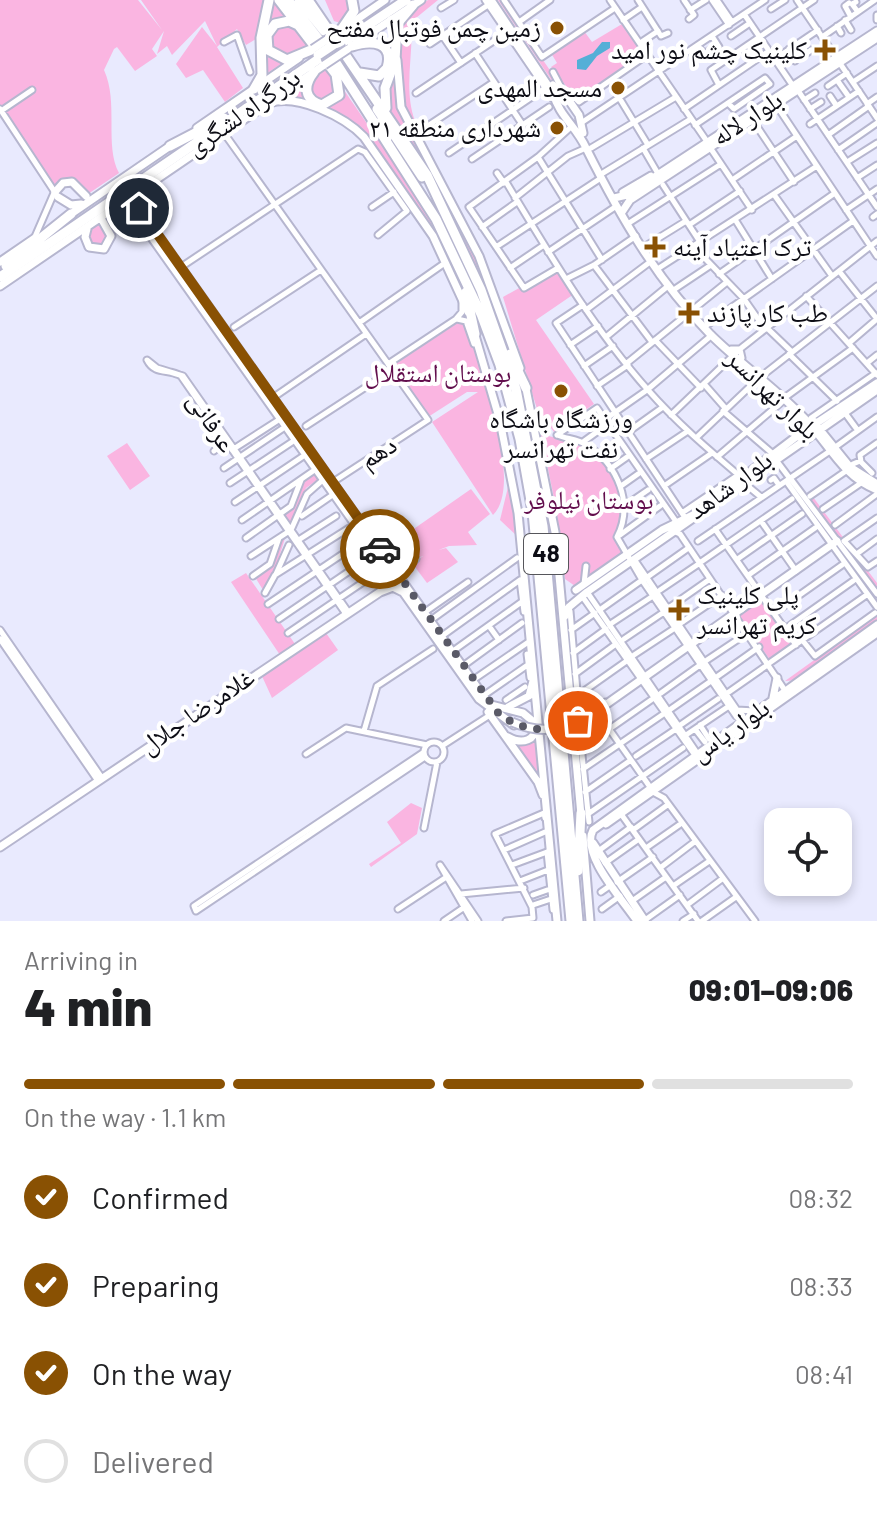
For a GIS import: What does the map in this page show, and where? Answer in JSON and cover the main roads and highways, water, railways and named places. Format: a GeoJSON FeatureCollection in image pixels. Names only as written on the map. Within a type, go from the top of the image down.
{"type":"FeatureCollection","features":[{"type":"Feature","properties":{"kind":"highway"},"geometry":{"type":"LineString","coordinates":[[254,89],[262,75],[261,38],[269,0]]}},
{"type":"Feature","properties":{"kind":"highway"},"geometry":{"type":"LineString","coordinates":[[279,0],[304,29],[403,167]]}},
{"type":"Feature","properties":{"kind":"highway","name":"48"},"geometry":{"type":"LineString","coordinates":[[288,0],[331,55],[403,167],[460,265],[500,365],[527,478],[571,890],[578,921]]}},
{"type":"Feature","properties":{"kind":"highway"},"geometry":{"type":"LineString","coordinates":[[320,0],[320,15]]}},
{"type":"Feature","properties":{"kind":"highway"},"geometry":{"type":"LineString","coordinates":[[352,0],[354,11],[344,40],[373,41],[382,45],[388,53],[387,68],[379,76],[360,73]]}},
{"type":"Feature","properties":{"kind":"highway","name":"بزرگراه لشگری"},"geometry":{"type":"LineString","coordinates":[[344,40],[395,0]]}},
{"type":"Feature","properties":{"kind":"highway"},"geometry":{"type":"LineString","coordinates":[[304,2],[320,15],[389,115],[427,175],[439,204]]}},
{"type":"Feature","properties":{"kind":"highway","name":"48"},"geometry":{"type":"LineString","coordinates":[[304,2],[439,204],[493,323],[524,419],[539,495],[571,890]]}},
{"type":"Feature","properties":{"kind":"highway"},"geometry":{"type":"LineString","coordinates":[[389,115],[384,94],[395,61],[397,24],[413,2]]}},
{"type":"Feature","properties":{"kind":"highway","name":"بزرگراه لشگری"},"geometry":{"type":"LineString","coordinates":[[2,266],[317,55],[413,2]]}},
{"type":"Feature","properties":{"kind":"highway"},"geometry":{"type":"LineString","coordinates":[[304,29],[292,21],[279,22],[269,31],[267,46],[283,60],[317,55]]}},
{"type":"Feature","properties":{"kind":"highway","name":"بزرگراه لشگری"},"geometry":{"type":"LineString","coordinates":[[0,277],[163,166],[317,55]]}},
{"type":"Feature","properties":{"kind":"highway"},"geometry":{"type":"LineString","coordinates":[[314,72],[308,80],[307,92],[313,102],[322,105],[339,95],[336,74]]}},
{"type":"Feature","properties":{"kind":"highway"},"geometry":{"type":"LineString","coordinates":[[170,146],[224,118]]}},
{"type":"Feature","properties":{"kind":"highway"},"geometry":{"type":"LineString","coordinates":[[163,166],[220,136]]}},
{"type":"Feature","properties":{"kind":"highway"},"geometry":{"type":"LineString","coordinates":[[2,266],[71,214]]}},
{"type":"Feature","properties":{"kind":"highway"},"geometry":{"type":"LineString","coordinates":[[460,265],[475,334]]}},
{"type":"Feature","properties":{"kind":"highway"},"geometry":{"type":"LineString","coordinates":[[493,323],[526,388]]}},
{"type":"Feature","properties":{"kind":"highway"},"geometry":{"type":"LineString","coordinates":[[563,920],[585,814]]}},
{"type":"Feature","properties":{"kind":"main road"},"geometry":{"type":"LineString","coordinates":[[344,40],[385,0]]}},
{"type":"Feature","properties":{"kind":"main road"},"geometry":{"type":"LineString","coordinates":[[490,1],[558,98],[579,115],[575,126]]}},
{"type":"Feature","properties":{"kind":"main road"},"geometry":{"type":"LineString","coordinates":[[490,1],[575,126]]}},
{"type":"Feature","properties":{"kind":"main road","name":"بلوار لاله"},"geometry":{"type":"LineString","coordinates":[[709,145],[799,93],[877,31]]}},
{"type":"Feature","properties":{"kind":"main road","name":"بلوار لاله"},"geometry":{"type":"LineString","coordinates":[[838,61],[877,38]]}},
{"type":"Feature","properties":{"kind":"main road"},"geometry":{"type":"LineString","coordinates":[[395,46],[398,99],[479,256],[526,388],[540,448],[558,558],[585,814],[590,921]]}},
{"type":"Feature","properties":{"kind":"main road"},"geometry":{"type":"LineString","coordinates":[[88,198],[72,182],[63,183],[56,195],[75,206],[88,198],[170,146],[254,89],[317,55]]}},
{"type":"Feature","properties":{"kind":"main road"},"geometry":{"type":"LineString","coordinates":[[0,286],[314,72],[317,55]]}},
{"type":"Feature","properties":{"kind":"main road","name":"بلوار لاله"},"geometry":{"type":"LineString","coordinates":[[619,210],[644,188],[709,145],[799,93]]}},
{"type":"Feature","properties":{"kind":"main road"},"geometry":{"type":"LineString","coordinates":[[269,103],[288,99],[299,102],[352,126],[372,146],[433,236],[475,334],[495,403],[518,513],[546,806],[563,920]]}},
{"type":"Feature","properties":{"kind":"main road","name":"بلوار تهرانسر"},"geometry":{"type":"LineString","coordinates":[[575,126],[631,234],[671,288],[712,335],[786,398],[853,470],[877,484]]}},
{"type":"Feature","properties":{"kind":"main road","name":"بلوار تهرانسر"},"geometry":{"type":"LineString","coordinates":[[602,175],[619,210]]}},
{"type":"Feature","properties":{"kind":"main road","name":"بلوار لاله"},"geometry":{"type":"LineString","coordinates":[[614,198],[644,188]]}},
{"type":"Feature","properties":{"kind":"main road"},"geometry":{"type":"LineString","coordinates":[[137,193],[138,212],[317,469],[397,576],[406,595],[484,699],[513,724],[532,729],[552,729],[582,721],[834,543]]}},
{"type":"Feature","properties":{"kind":"main road"},"geometry":{"type":"LineString","coordinates":[[2,266],[88,198]]}},
{"type":"Feature","properties":{"kind":"main road"},"geometry":{"type":"LineString","coordinates":[[109,212],[138,212],[181,267],[274,397],[335,494],[473,680],[490,715],[541,787],[546,806]]}},
{"type":"Feature","properties":{"kind":"main road"},"geometry":{"type":"LineString","coordinates":[[90,225],[85,234],[87,244],[94,250],[104,249],[111,236],[102,220]]}},
{"type":"Feature","properties":{"kind":"main road","name":"بلوار تهرانسر"},"geometry":{"type":"LineString","coordinates":[[631,234],[644,247],[671,288]]}},
{"type":"Feature","properties":{"kind":"main road","name":"بلوار تهرانسر"},"geometry":{"type":"LineString","coordinates":[[690,310],[736,354]]}},
{"type":"Feature","properties":{"kind":"main road","name":"بلوار شاهد"},"geometry":{"type":"LineString","coordinates":[[830,419],[877,383]]}},
{"type":"Feature","properties":{"kind":"main road","name":"بلوار شاهد"},"geometry":{"type":"LineString","coordinates":[[741,479],[752,477],[815,426],[845,413],[877,390]]}},
{"type":"Feature","properties":{"kind":"main road","name":"بلوار تهرانسر"},"geometry":{"type":"LineString","coordinates":[[786,398],[815,426],[821,439],[832,448],[846,471],[877,492]]}},
{"type":"Feature","properties":{"kind":"main road"},"geometry":{"type":"LineString","coordinates":[[799,413],[800,437],[821,439]]}},
{"type":"Feature","properties":{"kind":"main road"},"geometry":{"type":"LineString","coordinates":[[815,426],[830,419],[832,448]]}},
{"type":"Feature","properties":{"kind":"main road","name":"بلوار شاهد"},"geometry":{"type":"LineString","coordinates":[[564,618],[582,596],[631,557],[775,457]]}},
{"type":"Feature","properties":{"kind":"main road"},"geometry":{"type":"LineString","coordinates":[[558,558],[565,585],[582,596]]}},
{"type":"Feature","properties":{"kind":"main road","name":"غلامرضا جلال"},"geometry":{"type":"LineString","coordinates":[[0,846],[98,776],[397,576]]}},
{"type":"Feature","properties":{"kind":"main road","name":"غلامرضا جلال"},"geometry":{"type":"LineString","coordinates":[[346,612],[393,587],[406,595]]}},
{"type":"Feature","properties":{"kind":"main road","name":"بلوار یاس"},"geometry":{"type":"LineString","coordinates":[[591,841],[601,824],[651,790],[667,783],[736,726],[877,625]]}},
{"type":"Feature","properties":{"kind":"main road","name":"بلوار یاس"},"geometry":{"type":"LineString","coordinates":[[601,824],[621,814],[787,692],[877,633]]}},
{"type":"Feature","properties":{"kind":"main road"},"geometry":{"type":"LineString","coordinates":[[484,699],[502,707],[519,699],[532,687],[530,654]]}},
{"type":"Feature","properties":{"kind":"main road"},"geometry":{"type":"LineString","coordinates":[[770,702],[776,693],[779,678],[789,683],[798,682]]}},
{"type":"Feature","properties":{"kind":"main road"},"geometry":{"type":"LineString","coordinates":[[484,699],[500,710],[523,713],[536,728],[530,740],[520,742],[501,730]]}},
{"type":"Feature","properties":{"kind":"main road"},"geometry":{"type":"LineString","coordinates":[[580,770],[584,746]]}},
{"type":"Feature","properties":{"kind":"main road"},"geometry":{"type":"LineString","coordinates":[[582,795],[587,826],[601,824]]}},
{"type":"Feature","properties":{"kind":"main road"},"geometry":{"type":"LineString","coordinates":[[591,841],[604,868]]}},
{"type":"Feature","properties":{"kind":"main road"},"geometry":{"type":"LineString","coordinates":[[591,841],[593,857],[645,920]]}},
{"type":"Feature","properties":{"kind":"main road"},"geometry":{"type":"LineString","coordinates":[[589,904],[591,869],[594,866],[604,868]]}},
{"type":"Feature","properties":{"kind":"main road"},"geometry":{"type":"LineString","coordinates":[[615,883],[635,918]]}},
{"type":"Feature","properties":{"kind":"water"},"geometry":{"type":"Polygon","coordinates":[[[602,42],[610,42],[610,48],[597,56],[586,70],[577,69],[577,60],[593,53],[602,42]]]}},
{"type":"Feature","properties":{"kind":"place","name":"زمین چمن فوتبال مفتح"},"geometry":{"type":"Point","coordinates":[557,28]}},
{"type":"Feature","properties":{"kind":"place","name":"کلینیک چشم نور امید"},"geometry":{"type":"Point","coordinates":[825,50]}},
{"type":"Feature","properties":{"kind":"place","name":"مسجد المهدی"},"geometry":{"type":"Point","coordinates":[618,88]}},
{"type":"Feature","properties":{"kind":"place","name":"شهرداری منطقه ۲۱"},"geometry":{"type":"Point","coordinates":[557,128]}},
{"type":"Feature","properties":{"kind":"place","name":"ترک اعتیاد آینه"},"geometry":{"type":"Point","coordinates":[655,247]}},
{"type":"Feature","properties":{"kind":"place","name":"طب کار پازند"},"geometry":{"type":"Point","coordinates":[689,313]}},
{"type":"Feature","properties":{"kind":"place","name":"ورزشگاه باشگاه نفت تهرانسر"},"geometry":{"type":"Point","coordinates":[561,391]}},
{"type":"Feature","properties":{"kind":"place","name":"پلی کلینیک کریم تهرانسر"},"geometry":{"type":"Point","coordinates":[679,610]}},
{"type":"Feature","properties":{"kind":"park label","name":"بوستان استقلال"},"geometry":{"type":"Point","coordinates":[438,373]}},
{"type":"Feature","properties":{"kind":"park label","name":"بوستان نیلوفر"},"geometry":{"type":"Point","coordinates":[589,500]}}]}
